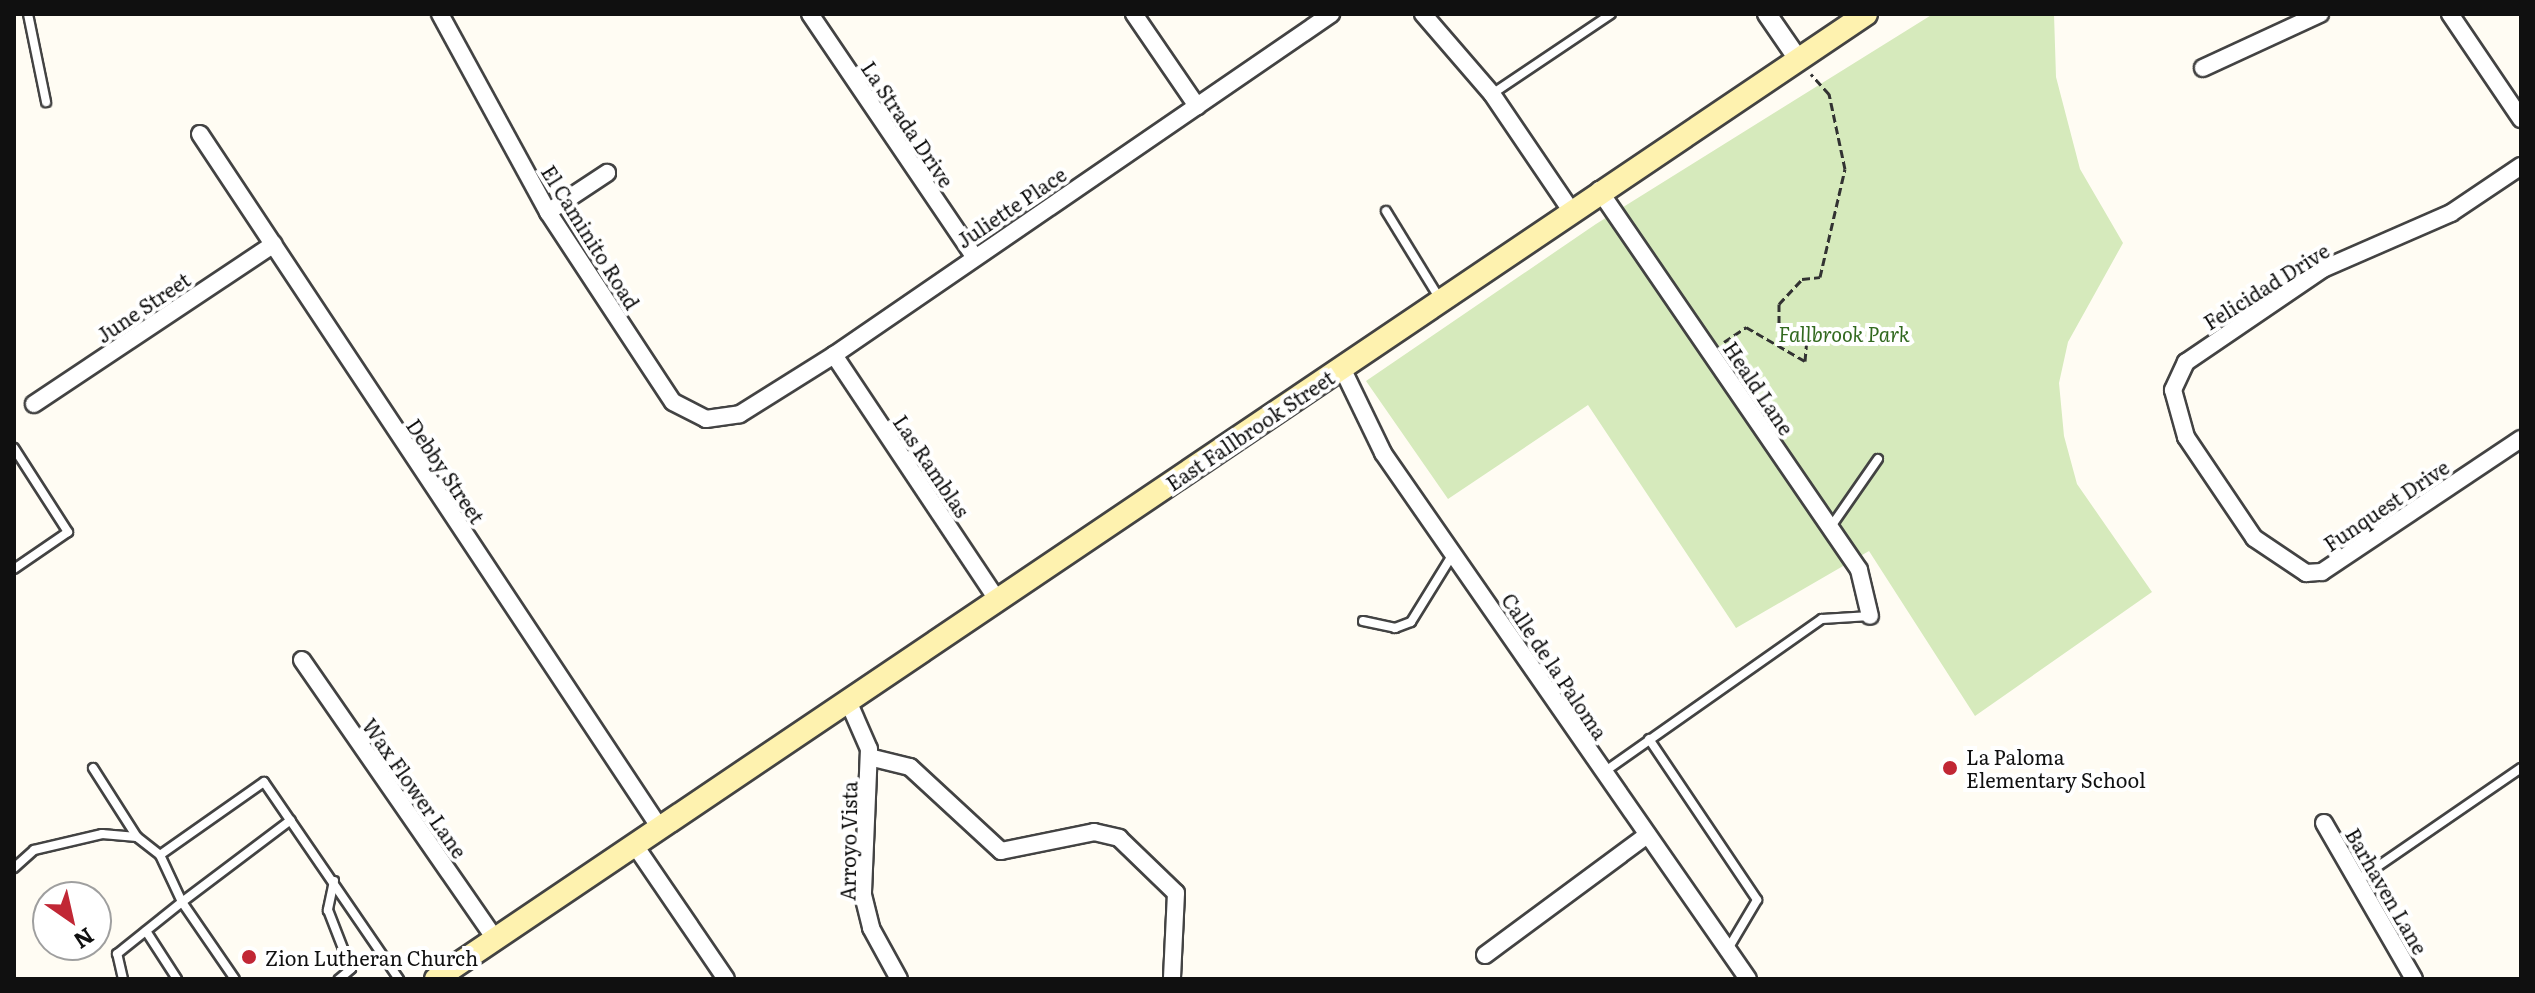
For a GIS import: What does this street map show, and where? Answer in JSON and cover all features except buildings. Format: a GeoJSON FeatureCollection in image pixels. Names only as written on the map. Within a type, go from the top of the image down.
{"type":"FeatureCollection","features":[{"type":"Feature","properties":{"kind":"main road","name":"East Fallbrook Street"},"geometry":{"type":"LineString","coordinates":[[436,979],[1342,368],[1570,209],[1866,14]]}},
{"type":"Feature","properties":{"kind":"street","name":"El Caminito Road"},"geometry":{"type":"LineString","coordinates":[[440,14],[548,212],[673,402],[706,419]]}},
{"type":"Feature","properties":{"kind":"street","name":"La Strada Drive"},"geometry":{"type":"LineString","coordinates":[[810,14],[974,256]]}},
{"type":"Feature","properties":{"kind":"street"},"geometry":{"type":"LineString","coordinates":[[1134,14],[1197,106]]}},
{"type":"Feature","properties":{"kind":"street","name":"Juliette Place"},"geometry":{"type":"LineString","coordinates":[[706,419],[740,414],[834,355],[974,256],[1331,14]]}},
{"type":"Feature","properties":{"kind":"street"},"geometry":{"type":"LineString","coordinates":[[1423,14],[1492,94],[1570,209]]}},
{"type":"Feature","properties":{"kind":"street"},"geometry":{"type":"LineString","coordinates":[[1767,14],[1798,59]]}},
{"type":"Feature","properties":{"kind":"street"},"geometry":{"type":"LineString","coordinates":[[2203,68],[2320,14]]}},
{"type":"Feature","properties":{"kind":"street"},"geometry":{"type":"LineString","coordinates":[[2450,14],[2521,119]]}},
{"type":"Feature","properties":{"kind":"street","name":"Debby Street"},"geometry":{"type":"LineString","coordinates":[[200,134],[660,828]]}},
{"type":"Feature","properties":{"kind":"street","name":"Felicidad Drive"},"geometry":{"type":"LineString","coordinates":[[2212,475],[2186,437],[2173,390],[2186,362],[2323,269],[2451,213],[2521,166]]}},
{"type":"Feature","properties":{"kind":"street"},"geometry":{"type":"LineString","coordinates":[[548,212],[607,173]]}},
{"type":"Feature","properties":{"kind":"street","name":"Heald Lane"},"geometry":{"type":"LineString","coordinates":[[1599,190],[1859,570],[1870,616]]}},
{"type":"Feature","properties":{"kind":"street","name":"June Street"},"geometry":{"type":"LineString","coordinates":[[34,404],[274,244]]}},
{"type":"Feature","properties":{"kind":"street","name":"Las Ramblas"},"geometry":{"type":"LineString","coordinates":[[834,355],[997,599]]}},
{"type":"Feature","properties":{"kind":"street","name":"Calle de la Paloma"},"geometry":{"type":"LineString","coordinates":[[1342,368],[1383,453],[1748,979]]}},
{"type":"Feature","properties":{"kind":"street","name":"Funquest Drive"},"geometry":{"type":"LineString","coordinates":[[2212,475],[2254,538],[2287,566],[2322,572],[2521,439]]}},
{"type":"Feature","properties":{"kind":"street","name":"Wax Flower Lane"},"geometry":{"type":"LineString","coordinates":[[302,660],[495,939]]}},
{"type":"Feature","properties":{"kind":"street","name":"Arroyo Vista"},"geometry":{"type":"LineString","coordinates":[[848,701],[869,757],[863,895],[871,928],[899,979]]}},
{"type":"Feature","properties":{"kind":"street"},"geometry":{"type":"LineString","coordinates":[[869,757],[922,775],[1001,851],[1094,832],[1119,838],[1176,893],[1172,979]]}},
{"type":"Feature","properties":{"kind":"street","name":"Barhaven Lane"},"geometry":{"type":"LineString","coordinates":[[2324,823],[2414,979]]}},
{"type":"Feature","properties":{"kind":"street"},"geometry":{"type":"LineString","coordinates":[[1485,955],[1647,835]]}},
{"type":"Feature","properties":{"kind":"street"},"geometry":{"type":"LineString","coordinates":[[634,844],[726,979]]}},
{"type":"Feature","properties":{"kind":"lane"},"geometry":{"type":"LineString","coordinates":[[28,14],[46,102]]}},
{"type":"Feature","properties":{"kind":"lane"},"geometry":{"type":"LineString","coordinates":[[1492,94],[1611,14]]}},
{"type":"Feature","properties":{"kind":"lane"},"geometry":{"type":"LineString","coordinates":[[1386,211],[1440,300]]}},
{"type":"Feature","properties":{"kind":"lane"},"geometry":{"type":"LineString","coordinates":[[14,448],[68,532],[14,569]]}},
{"type":"Feature","properties":{"kind":"lane"},"geometry":{"type":"LineString","coordinates":[[1830,529],[1878,459]]}},
{"type":"Feature","properties":{"kind":"lane"},"geometry":{"type":"LineString","coordinates":[[1363,621],[1395,628],[1411,622],[1453,553]]}},
{"type":"Feature","properties":{"kind":"lane"},"geometry":{"type":"LineString","coordinates":[[1604,772],[1822,619],[1870,616]]}},
{"type":"Feature","properties":{"kind":"lane"},"geometry":{"type":"LineString","coordinates":[[1649,739],[1757,900],[1728,950]]}},
{"type":"Feature","properties":{"kind":"lane"},"geometry":{"type":"LineString","coordinates":[[93,768],[137,837],[160,855],[182,902],[235,979]]}},
{"type":"Feature","properties":{"kind":"lane"},"geometry":{"type":"LineString","coordinates":[[2358,880],[2521,768]]}},
{"type":"Feature","properties":{"kind":"lane"},"geometry":{"type":"LineString","coordinates":[[160,855],[264,782],[399,979]]}},
{"type":"Feature","properties":{"kind":"lane"},"geometry":{"type":"LineString","coordinates":[[123,979],[117,954],[291,820]]}},
{"type":"Feature","properties":{"kind":"lane"},"geometry":{"type":"LineString","coordinates":[[14,868],[34,850],[102,834],[137,837]]}},
{"type":"Feature","properties":{"kind":"lane"},"geometry":{"type":"LineString","coordinates":[[334,881],[328,910],[351,969],[339,979]]}},
{"type":"Feature","properties":{"kind":"lane"},"geometry":{"type":"LineString","coordinates":[[146,931],[177,979]]}},
{"type":"Feature","properties":{"kind":"path"},"geometry":{"type":"LineString","coordinates":[[1710,352],[1746,327],[1805,361],[1807,340],[1779,323],[1779,304],[1802,279],[1820,277],[1845,169],[1829,94],[1798,59]]}},
{"type":"Feature","properties":{"kind":"green space","name":"Fallbrook Park"},"geometry":{"type":"Polygon","coordinates":[[[1933,14],[2054,14],[2056,77],[2080,169],[2123,243],[2068,342],[2059,383],[2064,436],[2077,484],[2152,592],[1975,716],[1869,551],[1736,628],[1588,405],[1448,499],[1366,381],[1596,224],[1933,14]]]}},
{"type":"Feature","properties":{"kind":"place","name":"La Paloma Elementary School"},"geometry":{"type":"Point","coordinates":[1950,768]}},
{"type":"Feature","properties":{"kind":"place","name":"Zion Lutheran Church"},"geometry":{"type":"Point","coordinates":[249,957]}}]}
